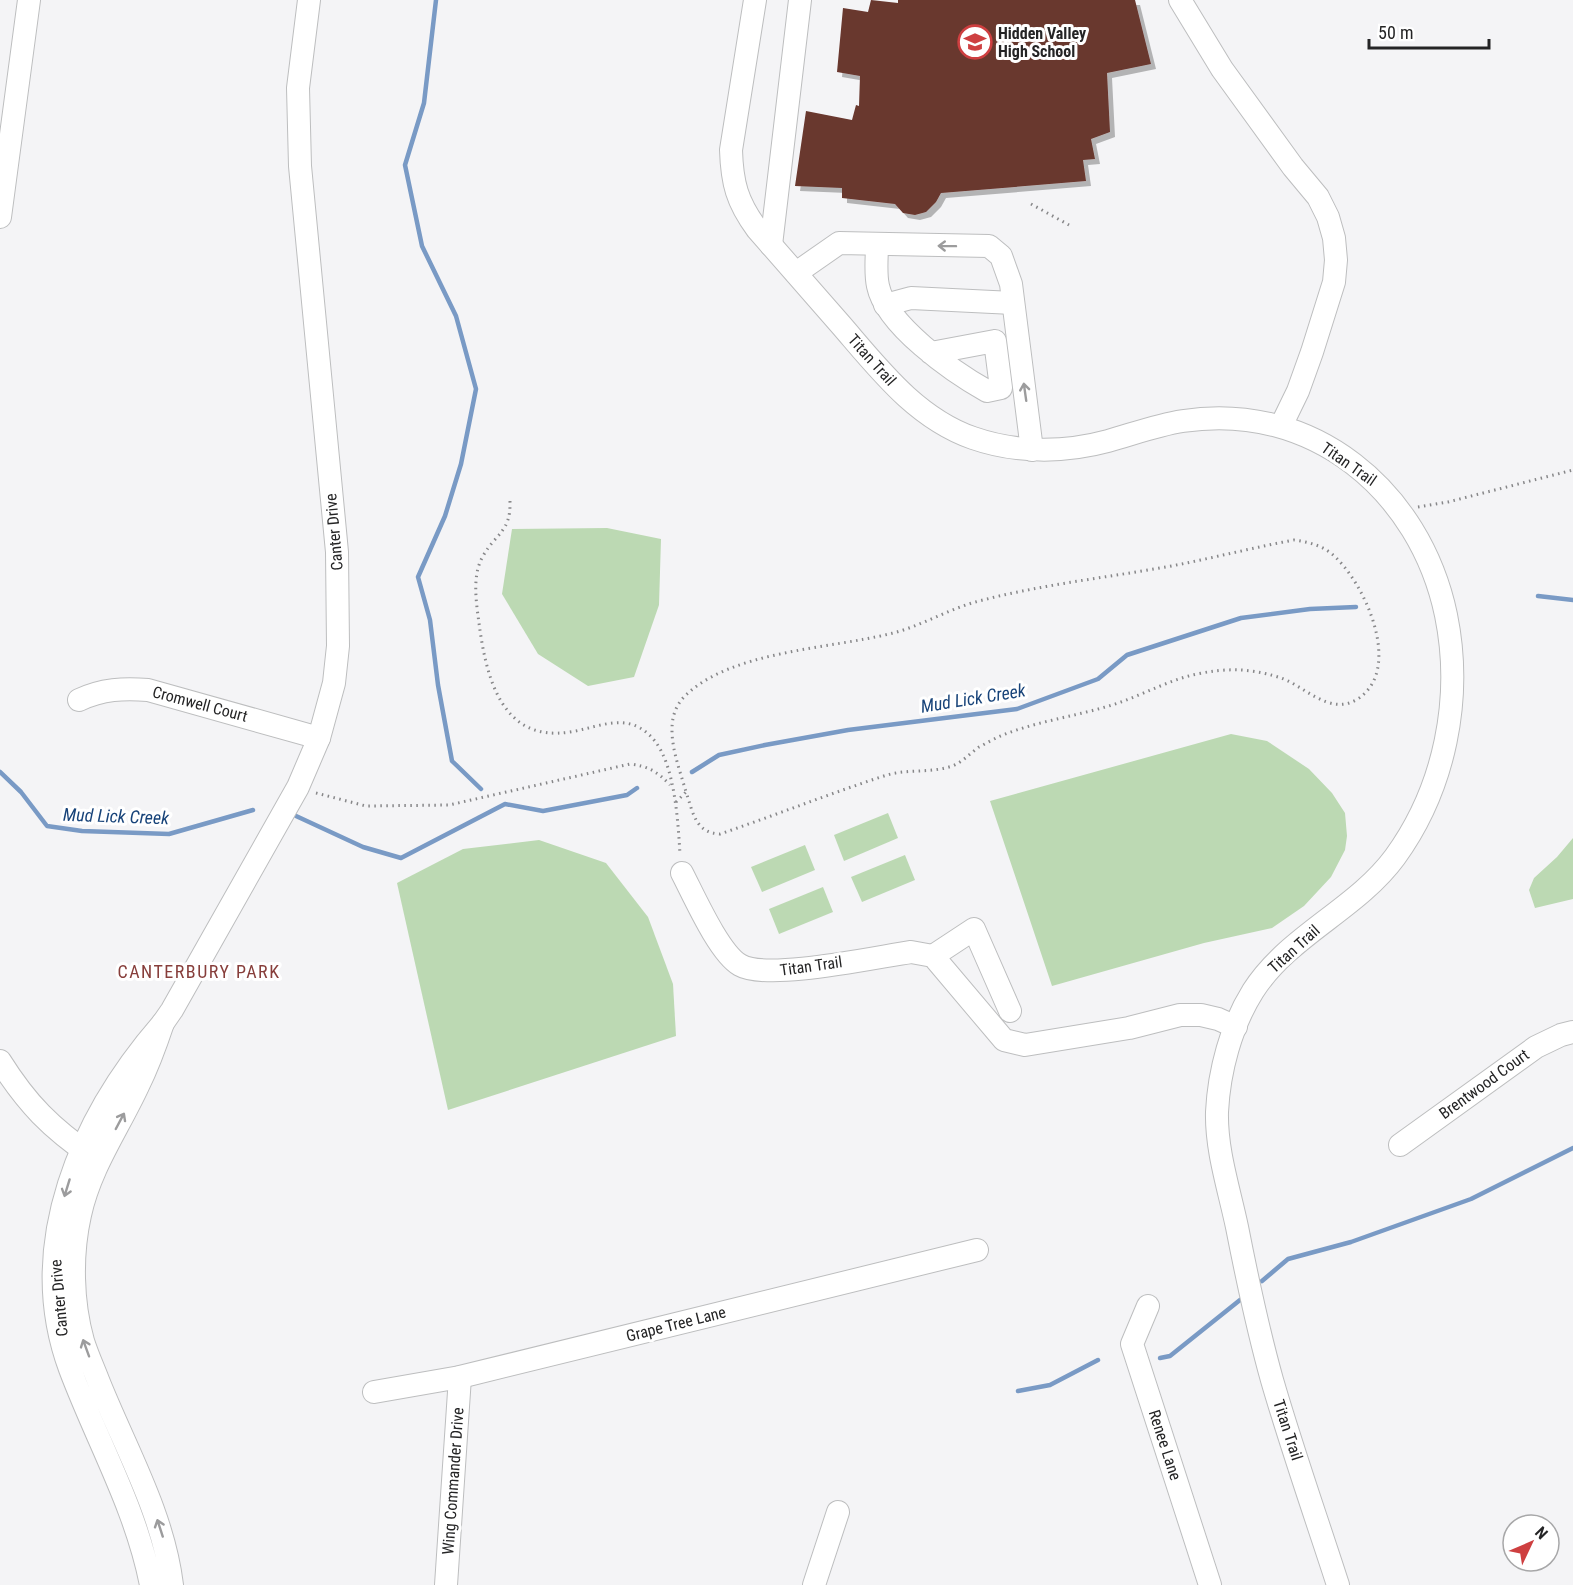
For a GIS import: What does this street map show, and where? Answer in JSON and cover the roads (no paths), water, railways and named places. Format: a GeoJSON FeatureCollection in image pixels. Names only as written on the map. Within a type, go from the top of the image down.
{"type":"FeatureCollection","features":[{"type":"Feature","properties":{"kind":"street"},"geometry":{"type":"LineString","coordinates":[[0,217],[29,0]]}},
{"type":"Feature","properties":{"kind":"street","name":"Canter Drive"},"geometry":{"type":"LineString","coordinates":[[151,1585],[146,1557],[135,1521],[69,1368],[58,1317],[54,1253],[58,1221],[66,1188],[138,1088],[163,1023],[184,990],[298,787],[319,738],[333,683],[338,646],[337,552],[300,166],[298,88],[309,0]]}},
{"type":"Feature","properties":{"kind":"street","name":"Titan Trail"},"geometry":{"type":"LineString","coordinates":[[755,0],[732,142],[732,171],[743,210],[873,362],[911,402],[948,427],[974,438],[1032,450],[1065,450],[1104,442],[1179,421],[1205,418],[1236,418],[1281,426],[1327,447],[1356,466],[1383,488],[1419,538],[1433,567],[1447,621],[1452,658],[1452,688],[1450,725],[1441,761],[1424,805],[1411,832],[1375,881],[1277,961],[1255,987],[1236,1027],[1225,1058],[1219,1087],[1217,1114],[1219,1142],[1271,1376],[1338,1585]]}},
{"type":"Feature","properties":{"kind":"street"},"geometry":{"type":"LineString","coordinates":[[771,245],[800,0]]}},
{"type":"Feature","properties":{"kind":"street"},"geometry":{"type":"LineString","coordinates":[[1180,0],[1222,69],[1293,167],[1318,197],[1328,217],[1334,238],[1336,260],[1334,282],[1298,391],[1281,426]]}},
{"type":"Feature","properties":{"kind":"street"},"geometry":{"type":"LineString","coordinates":[[796,273],[839,243],[988,246],[1001,256],[1011,285],[1032,450]]}},
{"type":"Feature","properties":{"kind":"street"},"geometry":{"type":"LineString","coordinates":[[877,244],[878,285],[885,305],[931,353]]}},
{"type":"Feature","properties":{"kind":"street"},"geometry":{"type":"LineString","coordinates":[[885,305],[911,298],[1013,303]]}},
{"type":"Feature","properties":{"kind":"street","name":"Cromwell Court"},"geometry":{"type":"LineString","coordinates":[[80,700],[107,690],[128,688],[148,690],[319,738]]}},
{"type":"Feature","properties":{"kind":"street","name":"Titan Trail"},"geometry":{"type":"LineString","coordinates":[[682,873],[716,938],[738,965],[754,971],[778,972],[911,952],[933,956]]}},
{"type":"Feature","properties":{"kind":"street"},"geometry":{"type":"LineString","coordinates":[[1010,1011],[974,929],[933,956],[1004,1040],[1025,1045],[1129,1028],[1180,1015],[1201,1015],[1236,1027]]}},
{"type":"Feature","properties":{"kind":"street","name":"Brentwood Court"},"geometry":{"type":"LineString","coordinates":[[1400,1145],[1536,1047],[1573,1032]]}},
{"type":"Feature","properties":{"kind":"street"},"geometry":{"type":"LineString","coordinates":[[0,1061],[16,1088],[32,1107],[55,1129],[90,1155]]}},
{"type":"Feature","properties":{"kind":"street","name":"Canter Drive"},"geometry":{"type":"LineString","coordinates":[[90,1155],[75,1244],[74,1280],[77,1314],[84,1342],[162,1532],[172,1585]]}},
{"type":"Feature","properties":{"kind":"street","name":"Grape Tree Lane"},"geometry":{"type":"LineString","coordinates":[[374,1392],[460,1377],[977,1250]]}},
{"type":"Feature","properties":{"kind":"street","name":"Renee Lane"},"geometry":{"type":"LineString","coordinates":[[1149,1306],[1132,1344],[1210,1585]]}},
{"type":"Feature","properties":{"kind":"street","name":"Wing Commander Drive"},"geometry":{"type":"LineString","coordinates":[[446,1585],[460,1377]]}},
{"type":"Feature","properties":{"kind":"street"},"geometry":{"type":"LineString","coordinates":[[814,1585],[838,1512]]}},
{"type":"Feature","properties":{"kind":"waterway"},"geometry":{"type":"LineString","coordinates":[[436,0],[424,103],[405,165],[422,246],[456,316],[476,389],[461,464],[445,516],[418,577],[430,620],[438,685],[452,761],[481,789]]}},
{"type":"Feature","properties":{"kind":"waterway","name":"Mud Lick Creek"},"geometry":{"type":"LineString","coordinates":[[1538,596],[1573,600]]}},
{"type":"Feature","properties":{"kind":"waterway","name":"Mud Lick Creek"},"geometry":{"type":"LineString","coordinates":[[692,772],[719,755],[765,745],[848,730],[1017,709],[1098,679],[1127,655],[1241,618],[1310,609],[1356,607]]}},
{"type":"Feature","properties":{"kind":"waterway","name":"Mud Lick Creek"},"geometry":{"type":"LineString","coordinates":[[0,772],[21,792],[47,826],[82,831],[169,834],[253,810]]}},
{"type":"Feature","properties":{"kind":"waterway","name":"Mud Lick Creek"},"geometry":{"type":"LineString","coordinates":[[296,816],[363,847],[401,858],[505,804],[543,811],[627,795],[637,788]]}},
{"type":"Feature","properties":{"kind":"waterway"},"geometry":{"type":"LineString","coordinates":[[1262,1281],[1288,1259],[1351,1242],[1471,1199],[1573,1148]]}},
{"type":"Feature","properties":{"kind":"waterway"},"geometry":{"type":"LineString","coordinates":[[1160,1358],[1170,1356],[1240,1300]]}},
{"type":"Feature","properties":{"kind":"waterway"},"geometry":{"type":"LineString","coordinates":[[1018,1391],[1050,1385],[1098,1360]]}},
{"type":"Feature","properties":{"kind":"place","name":"Hidden Valley High School"},"geometry":{"type":"Point","coordinates":[975,42]}},
{"type":"Feature","properties":{"kind":"district","name":"CANTERBURY PARK"},"geometry":{"type":"Point","coordinates":[199,971]}}]}
